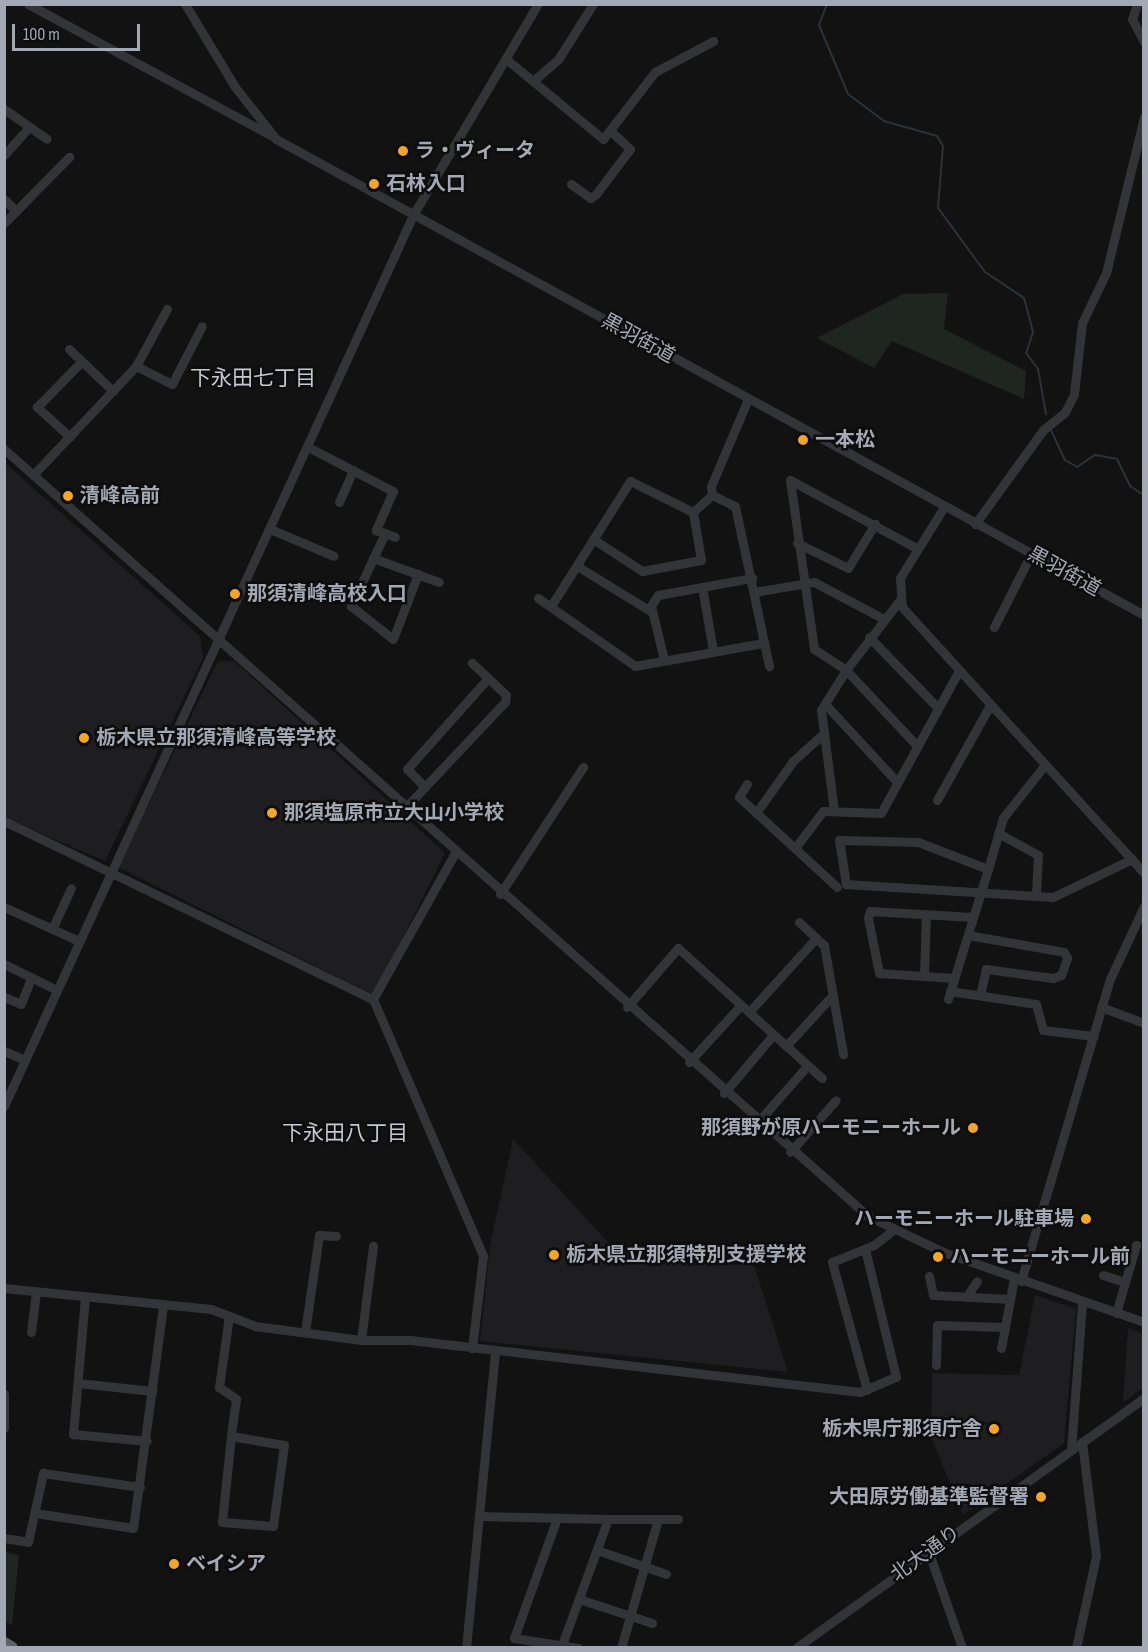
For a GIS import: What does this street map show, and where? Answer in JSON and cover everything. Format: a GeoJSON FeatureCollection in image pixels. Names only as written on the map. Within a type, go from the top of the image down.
{"type":"FeatureCollection","features":[{"type":"Feature","properties":{"kind":"highway"},"geometry":{"type":"LineString","coordinates":[[4,1644],[11,1647]]}},
{"type":"Feature","properties":{"kind":"street"},"geometry":{"type":"LineString","coordinates":[[28,4],[276,139]]}},
{"type":"Feature","properties":{"kind":"street","name":"黒羽街道"},"geometry":{"type":"LineString","coordinates":[[185,4],[235,87],[276,139],[1143,615]]}},
{"type":"Feature","properties":{"kind":"street"},"geometry":{"type":"LineString","coordinates":[[4,1106],[413,215],[538,4]]}},
{"type":"Feature","properties":{"kind":"street"},"geometry":{"type":"LineString","coordinates":[[533,81],[559,58],[593,4]]}},
{"type":"Feature","properties":{"kind":"street"},"geometry":{"type":"LineString","coordinates":[[1137,4],[1132,19],[1143,42]]}},
{"type":"Feature","properties":{"kind":"street"},"geometry":{"type":"LineString","coordinates":[[506,59],[600,138],[613,133],[655,72],[712,41]]}},
{"type":"Feature","properties":{"kind":"street"},"geometry":{"type":"LineString","coordinates":[[4,109],[47,139]]}},
{"type":"Feature","properties":{"kind":"street"},"geometry":{"type":"LineString","coordinates":[[975,524],[1043,430],[1065,412],[1074,394],[1082,322],[1106,273],[1142,131],[1143,117]]}},
{"type":"Feature","properties":{"kind":"street"},"geometry":{"type":"LineString","coordinates":[[4,154],[29,128]]}},
{"type":"Feature","properties":{"kind":"street"},"geometry":{"type":"LineString","coordinates":[[571,184],[590,198],[596,194],[630,149],[613,133]]}},
{"type":"Feature","properties":{"kind":"street"},"geometry":{"type":"LineString","coordinates":[[4,223],[69,157]]}},
{"type":"Feature","properties":{"kind":"street"},"geometry":{"type":"LineString","coordinates":[[4,199],[16,212]]}},
{"type":"Feature","properties":{"kind":"street"},"geometry":{"type":"LineString","coordinates":[[33,475],[136,366],[167,309]]}},
{"type":"Feature","properties":{"kind":"street"},"geometry":{"type":"LineString","coordinates":[[136,366],[172,384],[202,326]]}},
{"type":"Feature","properties":{"kind":"street"},"geometry":{"type":"LineString","coordinates":[[69,349],[113,391]]}},
{"type":"Feature","properties":{"kind":"street"},"geometry":{"type":"LineString","coordinates":[[70,437],[37,407],[81,362]]}},
{"type":"Feature","properties":{"kind":"street"},"geometry":{"type":"LineString","coordinates":[[712,495],[711,486],[748,399]]}},
{"type":"Feature","properties":{"kind":"street"},"geometry":{"type":"LineString","coordinates":[[308,447],[393,491],[376,530],[394,537]]}},
{"type":"Feature","properties":{"kind":"street"},"geometry":{"type":"LineString","coordinates":[[4,449],[220,639],[500,894],[790,1152],[893,1230],[1017,1279],[1143,1322]]}},
{"type":"Feature","properties":{"kind":"street"},"geometry":{"type":"LineString","coordinates":[[339,502],[353,470]]}},
{"type":"Feature","properties":{"kind":"street"},"geometry":{"type":"LineString","coordinates":[[551,606],[630,480],[693,512]]}},
{"type":"Feature","properties":{"kind":"street"},"geometry":{"type":"LineString","coordinates":[[917,746],[846,670],[814,649],[797,543],[790,480],[918,549]]}},
{"type":"Feature","properties":{"kind":"street"},"geometry":{"type":"LineString","coordinates":[[693,512],[712,495]]}},
{"type":"Feature","properties":{"kind":"street"},"geometry":{"type":"LineString","coordinates":[[712,495],[735,506],[769,666]]}},
{"type":"Feature","properties":{"kind":"street"},"geometry":{"type":"LineString","coordinates":[[944,507],[900,578],[900,600],[957,674],[1143,873]]}},
{"type":"Feature","properties":{"kind":"street"},"geometry":{"type":"LineString","coordinates":[[593,539],[642,571],[701,560],[693,512]]}},
{"type":"Feature","properties":{"kind":"street"},"geometry":{"type":"LineString","coordinates":[[797,543],[848,568],[875,524]]}},
{"type":"Feature","properties":{"kind":"street"},"geometry":{"type":"LineString","coordinates":[[270,529],[334,556]]}},
{"type":"Feature","properties":{"kind":"street"},"geometry":{"type":"LineString","coordinates":[[385,533],[351,606],[393,639],[418,574]]}},
{"type":"Feature","properties":{"kind":"street"},"geometry":{"type":"LineString","coordinates":[[994,627],[1031,554]]}},
{"type":"Feature","properties":{"kind":"street"},"geometry":{"type":"LineString","coordinates":[[373,558],[439,582]]}},
{"type":"Feature","properties":{"kind":"street"},"geometry":{"type":"LineString","coordinates":[[576,566],[652,612]]}},
{"type":"Feature","properties":{"kind":"street"},"geometry":{"type":"LineString","coordinates":[[664,660],[652,612],[658,595],[752,578]]}},
{"type":"Feature","properties":{"kind":"street"},"geometry":{"type":"LineString","coordinates":[[754,592],[803,582],[814,582],[882,618]]}},
{"type":"Feature","properties":{"kind":"street"},"geometry":{"type":"LineString","coordinates":[[702,587],[713,651]]}},
{"type":"Feature","properties":{"kind":"street"},"geometry":{"type":"LineString","coordinates":[[538,598],[635,666],[763,643]]}},
{"type":"Feature","properties":{"kind":"street"},"geometry":{"type":"LineString","coordinates":[[834,811],[821,710],[882,618],[900,600]]}},
{"type":"Feature","properties":{"kind":"street"},"geometry":{"type":"LineString","coordinates":[[869,637],[938,707]]}},
{"type":"Feature","properties":{"kind":"street"},"geometry":{"type":"LineString","coordinates":[[405,808],[505,702],[507,695],[472,663]]}},
{"type":"Feature","properties":{"kind":"street"},"geometry":{"type":"LineString","coordinates":[[795,848],[823,811],[881,813],[957,674]]}},
{"type":"Feature","properties":{"kind":"street"},"geometry":{"type":"LineString","coordinates":[[425,787],[407,769],[488,678]]}},
{"type":"Feature","properties":{"kind":"street"},"geometry":{"type":"LineString","coordinates":[[826,705],[897,782]]}},
{"type":"Feature","properties":{"kind":"street"},"geometry":{"type":"LineString","coordinates":[[937,800],[989,707]]}},
{"type":"Feature","properties":{"kind":"street"},"geometry":{"type":"LineString","coordinates":[[756,813],[793,761],[824,733]]}},
{"type":"Feature","properties":{"kind":"street"},"geometry":{"type":"LineString","coordinates":[[1044,766],[1003,818],[984,888],[949,995],[980,995],[1036,1004],[1044,1030],[1094,1036]]}},
{"type":"Feature","properties":{"kind":"street"},"geometry":{"type":"LineString","coordinates":[[500,894],[583,767]]}},
{"type":"Feature","properties":{"kind":"street"},"geometry":{"type":"LineString","coordinates":[[747,784],[739,797],[837,887]]}},
{"type":"Feature","properties":{"kind":"street"},"geometry":{"type":"LineString","coordinates":[[4,821],[373,999],[483,1256],[472,1348]]}},
{"type":"Feature","properties":{"kind":"street"},"geometry":{"type":"LineString","coordinates":[[998,833],[1038,855],[1036,894]]}},
{"type":"Feature","properties":{"kind":"street"},"geometry":{"type":"LineString","coordinates":[[988,868],[918,842],[839,840],[846,884],[984,888],[1036,894],[1068,894],[1132,859]]}},
{"type":"Feature","properties":{"kind":"street"},"geometry":{"type":"LineString","coordinates":[[373,999],[455,853]]}},
{"type":"Feature","properties":{"kind":"street"},"geometry":{"type":"LineString","coordinates":[[52,929],[71,888]]}},
{"type":"Feature","properties":{"kind":"street"},"geometry":{"type":"LineString","coordinates":[[1001,1348],[1010,1299],[1094,1036],[1101,1007],[1143,906]]}},
{"type":"Feature","properties":{"kind":"street"},"geometry":{"type":"LineString","coordinates":[[4,907],[79,941]]}},
{"type":"Feature","properties":{"kind":"street"},"geometry":{"type":"LineString","coordinates":[[954,978],[879,974],[868,918],[870,911],[974,917]]}},
{"type":"Feature","properties":{"kind":"street"},"geometry":{"type":"LineString","coordinates":[[924,976],[926,914]]}},
{"type":"Feature","properties":{"kind":"street"},"geometry":{"type":"LineString","coordinates":[[799,922],[824,945],[830,998],[843,1054]]}},
{"type":"Feature","properties":{"kind":"street"},"geometry":{"type":"LineString","coordinates":[[968,935],[1064,952],[1067,958],[1061,975],[1053,978],[986,969],[980,995]]}},
{"type":"Feature","properties":{"kind":"street"},"geometry":{"type":"LineString","coordinates":[[689,1062],[816,938]]}},
{"type":"Feature","properties":{"kind":"street"},"geometry":{"type":"LineString","coordinates":[[627,1007],[678,948],[822,1078]]}},
{"type":"Feature","properties":{"kind":"street"},"geometry":{"type":"LineString","coordinates":[[4,964],[57,990]]}},
{"type":"Feature","properties":{"kind":"street"},"geometry":{"type":"LineString","coordinates":[[4,997],[21,1004],[31,978]]}},
{"type":"Feature","properties":{"kind":"street"},"geometry":{"type":"LineString","coordinates":[[786,1046],[830,998]]}},
{"type":"Feature","properties":{"kind":"street"},"geometry":{"type":"LineString","coordinates":[[1101,1007],[1143,1023]]}},
{"type":"Feature","properties":{"kind":"street"},"geometry":{"type":"LineString","coordinates":[[724,1093],[773,1035]]}},
{"type":"Feature","properties":{"kind":"street"},"geometry":{"type":"LineString","coordinates":[[4,1051],[25,1060]]}},
{"type":"Feature","properties":{"kind":"street"},"geometry":{"type":"LineString","coordinates":[[758,1123],[807,1066]]}},
{"type":"Feature","properties":{"kind":"street"},"geometry":{"type":"LineString","coordinates":[[790,1152],[836,1100]]}},
{"type":"Feature","properties":{"kind":"street"},"geometry":{"type":"LineString","coordinates":[[867,1390],[831,1271],[832,1262],[865,1249],[893,1230]]}},
{"type":"Feature","properties":{"kind":"street"},"geometry":{"type":"LineString","coordinates":[[305,1332],[319,1235],[336,1236]]}},
{"type":"Feature","properties":{"kind":"street"},"geometry":{"type":"LineString","coordinates":[[1116,1313],[1136,1245]]}},
{"type":"Feature","properties":{"kind":"street"},"geometry":{"type":"LineString","coordinates":[[361,1340],[373,1246]]}},
{"type":"Feature","properties":{"kind":"street"},"geometry":{"type":"LineString","coordinates":[[4,1288],[163,1306],[230,1316],[255,1326],[361,1340],[495,1350],[867,1390],[896,1377],[865,1249]]}},
{"type":"Feature","properties":{"kind":"street"},"geometry":{"type":"LineString","coordinates":[[1103,1275],[1125,1282]]}},
{"type":"Feature","properties":{"kind":"street"},"geometry":{"type":"LineString","coordinates":[[929,1276],[933,1295],[1010,1299]]}},
{"type":"Feature","properties":{"kind":"street"},"geometry":{"type":"LineString","coordinates":[[966,1297],[977,1281]]}},
{"type":"Feature","properties":{"kind":"street"},"geometry":{"type":"LineString","coordinates":[[31,1332],[36,1292]]}},
{"type":"Feature","properties":{"kind":"street"},"geometry":{"type":"LineString","coordinates":[[85,1297],[74,1434],[147,1441]]}},
{"type":"Feature","properties":{"kind":"street"},"geometry":{"type":"LineString","coordinates":[[1071,1450],[1082,1302]]}},
{"type":"Feature","properties":{"kind":"street"},"geometry":{"type":"LineString","coordinates":[[35,1513],[133,1528],[147,1441],[163,1306]]}},
{"type":"Feature","properties":{"kind":"street"},"geometry":{"type":"LineString","coordinates":[[230,1316],[219,1387],[236,1399],[231,1436],[222,1522],[273,1526],[284,1445],[231,1436]]}},
{"type":"Feature","properties":{"kind":"street"},"geometry":{"type":"LineString","coordinates":[[936,1365],[938,1325],[1005,1327]]}},
{"type":"Feature","properties":{"kind":"street"},"geometry":{"type":"LineString","coordinates":[[466,1647],[495,1350]]}},
{"type":"Feature","properties":{"kind":"street"},"geometry":{"type":"LineString","coordinates":[[78,1383],[153,1391]]}},
{"type":"Feature","properties":{"kind":"street"},"geometry":{"type":"LineString","coordinates":[[4,1394],[4,1428]]}},
{"type":"Feature","properties":{"kind":"street","name":"北大通り"},"geometry":{"type":"LineString","coordinates":[[796,1647],[1143,1398]]}},
{"type":"Feature","properties":{"kind":"street"},"geometry":{"type":"LineString","coordinates":[[1076,1647],[1096,1556],[1082,1442]]}},
{"type":"Feature","properties":{"kind":"street"},"geometry":{"type":"LineString","coordinates":[[4,1538],[28,1542],[43,1473],[140,1487]]}},
{"type":"Feature","properties":{"kind":"street"},"geometry":{"type":"LineString","coordinates":[[480,1516],[678,1520]]}},
{"type":"Feature","properties":{"kind":"street"},"geometry":{"type":"LineString","coordinates":[[557,1518],[514,1638],[563,1642],[578,1647]]}},
{"type":"Feature","properties":{"kind":"street"},"geometry":{"type":"LineString","coordinates":[[563,1642],[608,1519]]}},
{"type":"Feature","properties":{"kind":"street"},"geometry":{"type":"LineString","coordinates":[[621,1647],[658,1519]]}},
{"type":"Feature","properties":{"kind":"street"},"geometry":{"type":"LineString","coordinates":[[597,1550],[666,1574]]}},
{"type":"Feature","properties":{"kind":"street"},"geometry":{"type":"LineString","coordinates":[[929,1552],[962,1647]]}},
{"type":"Feature","properties":{"kind":"street"},"geometry":{"type":"LineString","coordinates":[[579,1599],[652,1623]]}},
{"type":"Feature","properties":{"kind":"shaded area"},"geometry":{"type":"Polygon","coordinates":[[[948,293],[944,329],[1026,371],[1024,399],[892,341],[874,368],[817,338],[903,294],[948,293]]]}},
{"type":"Feature","properties":{"kind":"shaded area","name":"栃木県立那須清峰高等学校"},"geometry":{"type":"Polygon","coordinates":[[[4,462],[200,636],[203,658],[105,861],[5,818],[4,462]]]}},
{"type":"Feature","properties":{"kind":"shaded area","name":"那須塩原市立大山小学校"},"geometry":{"type":"Polygon","coordinates":[[[218,661],[234,661],[445,853],[374,995],[118,867],[218,661]]]}},
{"type":"Feature","properties":{"kind":"shaded area","name":"栃木県立那須特別支援学校"},"geometry":{"type":"Polygon","coordinates":[[[513,1139],[627,1263],[754,1265],[788,1372],[480,1341],[490,1246],[513,1139]]]}},
{"type":"Feature","properties":{"kind":"shaded area"},"geometry":{"type":"Polygon","coordinates":[[[1035,1295],[1076,1309],[1064,1443],[963,1515],[931,1437],[932,1373],[1019,1375],[1035,1295]]]}},
{"type":"Feature","properties":{"kind":"shaded area"},"geometry":{"type":"Polygon","coordinates":[[[1128,1328],[1143,1334],[1143,1388],[1123,1402],[1128,1328]]]}},
{"type":"Feature","properties":{"kind":"shaded area"},"geometry":{"type":"Polygon","coordinates":[[[5,1552],[19,1555],[12,1625],[5,1621],[5,1552]]]}},
{"type":"Feature","properties":{"kind":"waterway"},"geometry":{"type":"LineString","coordinates":[[827,4],[819,25],[848,94],[884,121],[937,136],[943,146],[938,208],[985,272],[1024,298],[1033,332],[1026,353],[1038,369],[1046,414]]}},
{"type":"Feature","properties":{"kind":"waterway"},"geometry":{"type":"LineString","coordinates":[[1050,428],[1065,460],[1077,467],[1095,455],[1117,459],[1130,486],[1144,495]]}},
{"type":"Feature","properties":{"kind":"place","name":"ラ・ヴィータ"},"geometry":{"type":"Point","coordinates":[403,151]}},
{"type":"Feature","properties":{"kind":"place","name":"石林入口"},"geometry":{"type":"Point","coordinates":[374,184]}},
{"type":"Feature","properties":{"kind":"place","name":"一本松"},"geometry":{"type":"Point","coordinates":[803,440]}},
{"type":"Feature","properties":{"kind":"place","name":"清峰高前"},"geometry":{"type":"Point","coordinates":[68,496]}},
{"type":"Feature","properties":{"kind":"place","name":"那須清峰高校入口"},"geometry":{"type":"Point","coordinates":[235,594]}},
{"type":"Feature","properties":{"kind":"place","name":"栃木県立那須清峰高等学校"},"geometry":{"type":"Point","coordinates":[84,738]}},
{"type":"Feature","properties":{"kind":"place","name":"那須塩原市立大山小学校"},"geometry":{"type":"Point","coordinates":[272,813]}},
{"type":"Feature","properties":{"kind":"place","name":"那須野が原ハーモニーホール"},"geometry":{"type":"Point","coordinates":[973,1128]}},
{"type":"Feature","properties":{"kind":"place","name":"ハーモニーホール駐車場"},"geometry":{"type":"Point","coordinates":[1086,1219]}},
{"type":"Feature","properties":{"kind":"place","name":"栃木県立那須特別支援学校"},"geometry":{"type":"Point","coordinates":[554,1255]}},
{"type":"Feature","properties":{"kind":"place","name":"ハーモニーホール前"},"geometry":{"type":"Point","coordinates":[938,1257]}},
{"type":"Feature","properties":{"kind":"place","name":"栃木県庁那須庁舎"},"geometry":{"type":"Point","coordinates":[994,1429]}},
{"type":"Feature","properties":{"kind":"place","name":"大田原労働基準監督署"},"geometry":{"type":"Point","coordinates":[1041,1497]}},
{"type":"Feature","properties":{"kind":"place","name":"ベイシア"},"geometry":{"type":"Point","coordinates":[174,1564]}},
{"type":"Feature","properties":{"kind":"district","name":"下永田七丁目"},"geometry":{"type":"Point","coordinates":[253,379]}},
{"type":"Feature","properties":{"kind":"district","name":"下永田八丁目"},"geometry":{"type":"Point","coordinates":[345,1134]}}]}
